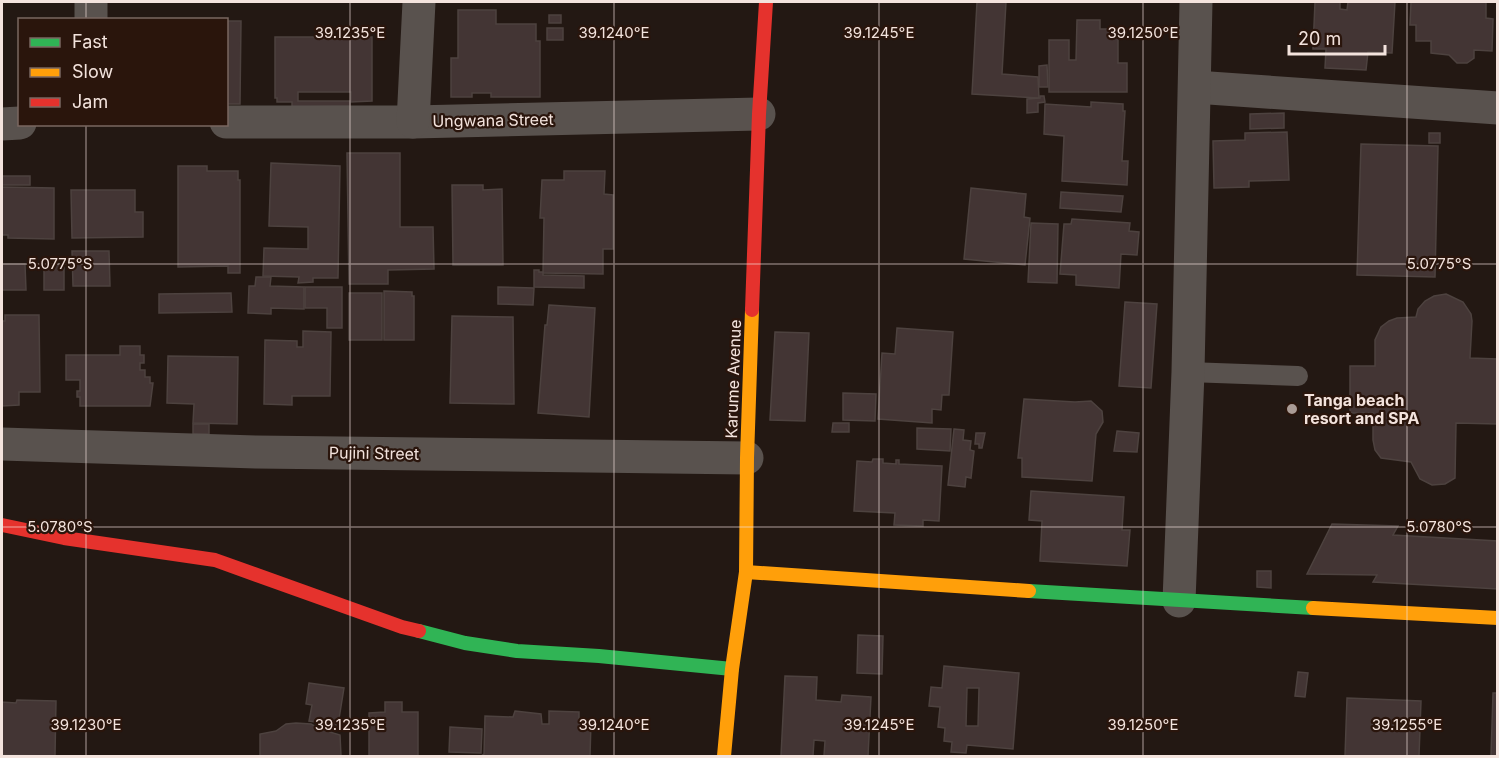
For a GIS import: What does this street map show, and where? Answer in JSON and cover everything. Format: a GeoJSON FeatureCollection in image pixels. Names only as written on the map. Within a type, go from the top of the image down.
{"type":"FeatureCollection","features":[{"type":"Feature","properties":{"kind":"street"},"geometry":{"type":"LineString","coordinates":[[90,18],[91,2]]}},
{"type":"Feature","properties":{"kind":"street"},"geometry":{"type":"LineString","coordinates":[[413,122],[419,2]]}},
{"type":"Feature","properties":{"kind":"street","name":"Karume Avenue"},"geometry":{"type":"LineString","coordinates":[[724,756],[732,669],[746,572],[747,458],[759,114],[766,2]]}},
{"type":"Feature","properties":{"kind":"street"},"geometry":{"type":"LineString","coordinates":[[1179,601],[1188,372],[1196,2]]}},
{"type":"Feature","properties":{"kind":"street"},"geometry":{"type":"LineString","coordinates":[[1195,87],[1497,108]]}},
{"type":"Feature","properties":{"kind":"street","name":"Ungwana Street"},"geometry":{"type":"LineString","coordinates":[[228,122],[413,122],[759,114]]}},
{"type":"Feature","properties":{"kind":"street"},"geometry":{"type":"LineString","coordinates":[[2,124],[18,123]]}},
{"type":"Feature","properties":{"kind":"street","name":"Pujini Street"},"geometry":{"type":"LineString","coordinates":[[2,444],[256,452],[747,458]]}},
{"type":"Feature","properties":{"kind":"street"},"geometry":{"type":"LineString","coordinates":[[2,525],[64,538],[215,560],[402,627],[465,643],[517,651],[599,656],[732,669]]}},
{"type":"Feature","properties":{"kind":"street"},"geometry":{"type":"LineString","coordinates":[[746,572],[1179,601],[1497,618]]}},
{"type":"Feature","properties":{"kind":"lane"},"geometry":{"type":"LineString","coordinates":[[1188,372],[1298,376]]}},
{"type":"Feature","properties":{"kind":"building"},"geometry":{"type":"Polygon","coordinates":[[[977,2],[1006,2],[1002,74],[1038,77],[1039,98],[972,94],[977,2]]]}},
{"type":"Feature","properties":{"kind":"building"},"geometry":{"type":"Polygon","coordinates":[[[1315,2],[1340,2],[1340,9],[1347,10],[1348,2],[1395,2],[1392,53],[1368,52],[1366,70],[1325,68],[1326,49],[1313,49],[1315,2]]]}},
{"type":"Feature","properties":{"kind":"building"},"geometry":{"type":"Polygon","coordinates":[[[1411,2],[1486,2],[1486,18],[1493,19],[1492,51],[1474,50],[1474,58],[1467,63],[1457,63],[1449,55],[1431,53],[1431,41],[1416,41],[1416,25],[1410,25],[1411,2]]]}},
{"type":"Feature","properties":{"kind":"building"},"geometry":{"type":"Polygon","coordinates":[[[458,10],[496,10],[496,24],[536,24],[536,41],[540,41],[540,97],[491,97],[491,93],[472,93],[472,97],[451,97],[451,58],[458,58],[458,10]]]}},
{"type":"Feature","properties":{"kind":"building"},"geometry":{"type":"Polygon","coordinates":[[[549,15],[561,15],[561,23],[549,23],[549,15]]]}},
{"type":"Feature","properties":{"kind":"building"},"geometry":{"type":"Polygon","coordinates":[[[1077,20],[1100,20],[1100,29],[1118,29],[1118,63],[1127,63],[1127,92],[1049,92],[1049,40],[1069,40],[1069,60],[1076,60],[1077,20]]]}},
{"type":"Feature","properties":{"kind":"building"},"geometry":{"type":"Polygon","coordinates":[[[228,21],[241,21],[240,104],[228,104],[228,21]]]}},
{"type":"Feature","properties":{"kind":"building"},"geometry":{"type":"Polygon","coordinates":[[[547,28],[563,28],[563,40],[547,40],[547,28]]]}},
{"type":"Feature","properties":{"kind":"building"},"geometry":{"type":"Polygon","coordinates":[[[275,37],[372,37],[372,101],[351,102],[351,92],[298,92],[298,101],[350,101],[350,106],[292,107],[292,102],[277,102],[275,98],[275,37]]]}},
{"type":"Feature","properties":{"kind":"building"},"geometry":{"type":"Polygon","coordinates":[[[1047,65],[1048,87],[1039,87],[1039,66],[1047,65]]]}},
{"type":"Feature","properties":{"kind":"building"},"geometry":{"type":"Polygon","coordinates":[[[1044,96],[1045,102],[1038,103],[1038,112],[1027,113],[1027,99],[1040,98],[1044,96]]]}},
{"type":"Feature","properties":{"kind":"building"},"geometry":{"type":"Polygon","coordinates":[[[1091,102],[1123,104],[1123,111],[1125,111],[1122,161],[1128,161],[1127,185],[1062,181],[1064,136],[1044,134],[1045,104],[1091,107],[1091,102]]]}},
{"type":"Feature","properties":{"kind":"building"},"geometry":{"type":"Polygon","coordinates":[[[1284,113],[1284,128],[1250,129],[1250,114],[1284,113]]]}},
{"type":"Feature","properties":{"kind":"building"},"geometry":{"type":"Polygon","coordinates":[[[1287,132],[1289,180],[1249,181],[1249,187],[1214,188],[1213,141],[1245,140],[1245,133],[1287,132]]]}},
{"type":"Feature","properties":{"kind":"building"},"geometry":{"type":"Polygon","coordinates":[[[1429,133],[1440,133],[1440,143],[1429,143],[1429,133]]]}},
{"type":"Feature","properties":{"kind":"building"},"geometry":{"type":"Polygon","coordinates":[[[1361,144],[1438,146],[1435,277],[1357,275],[1361,144]]]}},
{"type":"Feature","properties":{"kind":"building"},"geometry":{"type":"Polygon","coordinates":[[[347,153],[400,153],[400,227],[433,227],[434,269],[388,270],[388,284],[349,284],[347,153]]]}},
{"type":"Feature","properties":{"kind":"building"},"geometry":{"type":"Polygon","coordinates":[[[271,163],[340,166],[338,278],[313,278],[313,282],[298,283],[299,277],[263,276],[264,248],[308,249],[308,227],[269,226],[271,163]]]}},
{"type":"Feature","properties":{"kind":"building"},"geometry":{"type":"Polygon","coordinates":[[[178,166],[207,166],[207,171],[238,171],[238,180],[240,180],[240,273],[228,273],[228,266],[178,267],[178,166]]]}},
{"type":"Feature","properties":{"kind":"building"},"geometry":{"type":"Polygon","coordinates":[[[564,171],[605,171],[604,194],[613,195],[613,249],[603,249],[603,274],[543,273],[544,218],[540,218],[542,180],[564,180],[564,171]]]}},
{"type":"Feature","properties":{"kind":"building"},"geometry":{"type":"Polygon","coordinates":[[[2,176],[30,176],[30,185],[2,185],[2,176]]]}},
{"type":"Feature","properties":{"kind":"building"},"geometry":{"type":"Polygon","coordinates":[[[452,185],[483,185],[483,190],[502,189],[503,265],[453,265],[452,185]]]}},
{"type":"Feature","properties":{"kind":"building"},"geometry":{"type":"Polygon","coordinates":[[[2,187],[54,188],[54,239],[8,238],[8,235],[2,235],[2,187]]]}},
{"type":"Feature","properties":{"kind":"building"},"geometry":{"type":"Polygon","coordinates":[[[971,188],[1026,194],[1024,217],[1030,218],[1025,265],[964,259],[971,188]]]}},
{"type":"Feature","properties":{"kind":"building"},"geometry":{"type":"Polygon","coordinates":[[[71,190],[135,190],[135,212],[143,212],[143,237],[72,238],[71,190]]]}},
{"type":"Feature","properties":{"kind":"building"},"geometry":{"type":"Polygon","coordinates":[[[1061,192],[1123,196],[1121,212],[1060,208],[1061,192]]]}},
{"type":"Feature","properties":{"kind":"building"},"geometry":{"type":"Polygon","coordinates":[[[1072,219],[1130,223],[1129,231],[1139,232],[1137,255],[1121,254],[1119,288],[1076,285],[1076,275],[1060,274],[1064,224],[1071,224],[1072,219]]]}},
{"type":"Feature","properties":{"kind":"building"},"geometry":{"type":"Polygon","coordinates":[[[1031,223],[1058,224],[1057,283],[1028,282],[1031,223]]]}},
{"type":"Feature","properties":{"kind":"building"},"geometry":{"type":"Polygon","coordinates":[[[72,251],[109,251],[110,286],[73,286],[72,251]]]}},
{"type":"Feature","properties":{"kind":"building"},"geometry":{"type":"Polygon","coordinates":[[[2,264],[25,264],[26,290],[2,290],[2,264]]]}},
{"type":"Feature","properties":{"kind":"building"},"geometry":{"type":"Polygon","coordinates":[[[44,264],[64,264],[64,290],[44,290],[44,264]]]}},
{"type":"Feature","properties":{"kind":"building"},"geometry":{"type":"Polygon","coordinates":[[[534,270],[543,272],[543,275],[584,276],[584,288],[534,287],[534,270]]]}},
{"type":"Feature","properties":{"kind":"building"},"geometry":{"type":"Polygon","coordinates":[[[256,277],[271,277],[270,286],[304,287],[304,309],[271,308],[271,314],[248,313],[249,286],[255,286],[256,277]]]}},
{"type":"Feature","properties":{"kind":"building"},"geometry":{"type":"Polygon","coordinates":[[[305,287],[342,287],[342,328],[327,328],[327,308],[305,308],[305,287]]]}},
{"type":"Feature","properties":{"kind":"building"},"geometry":{"type":"Polygon","coordinates":[[[498,287],[534,288],[533,305],[498,304],[498,287]]]}},
{"type":"Feature","properties":{"kind":"building"},"geometry":{"type":"Polygon","coordinates":[[[384,291],[412,292],[414,296],[414,340],[384,340],[384,291]]]}},
{"type":"Feature","properties":{"kind":"building"},"geometry":{"type":"Polygon","coordinates":[[[231,293],[232,312],[159,313],[159,294],[231,293]]]}},
{"type":"Feature","properties":{"kind":"building"},"geometry":{"type":"Polygon","coordinates":[[[349,293],[382,293],[382,340],[349,340],[349,293]]]}},
{"type":"Feature","properties":{"kind":"building"},"geometry":{"type":"Polygon","coordinates":[[[1446,294],[1463,302],[1471,314],[1470,358],[1498,359],[1498,424],[1456,423],[1455,478],[1445,484],[1432,485],[1420,479],[1411,462],[1381,458],[1375,450],[1373,413],[1350,413],[1350,366],[1375,366],[1375,340],[1381,327],[1397,318],[1416,317],[1418,309],[1425,301],[1434,296],[1446,294]]]}},
{"type":"Feature","properties":{"kind":"building"},"geometry":{"type":"Polygon","coordinates":[[[1125,302],[1157,304],[1151,388],[1119,386],[1125,302]]]}},
{"type":"Feature","properties":{"kind":"building"},"geometry":{"type":"Polygon","coordinates":[[[549,305],[595,308],[589,417],[538,413],[545,325],[547,325],[549,305]]]}},
{"type":"Feature","properties":{"kind":"building"},"geometry":{"type":"Polygon","coordinates":[[[5,315],[39,315],[40,392],[19,392],[19,405],[2,406],[2,321],[5,321],[5,315]]]}},
{"type":"Feature","properties":{"kind":"building"},"geometry":{"type":"Polygon","coordinates":[[[452,316],[513,317],[514,404],[450,403],[452,316]]]}},
{"type":"Feature","properties":{"kind":"building"},"geometry":{"type":"Polygon","coordinates":[[[897,328],[953,332],[949,395],[942,395],[941,410],[932,409],[932,423],[878,419],[882,353],[895,354],[897,328]]]}},
{"type":"Feature","properties":{"kind":"building"},"geometry":{"type":"Polygon","coordinates":[[[303,331],[331,332],[330,396],[292,396],[292,405],[264,404],[265,340],[297,341],[297,347],[303,347],[303,331]]]}},
{"type":"Feature","properties":{"kind":"building"},"geometry":{"type":"Polygon","coordinates":[[[775,332],[809,333],[805,421],[770,420],[775,332]]]}},
{"type":"Feature","properties":{"kind":"building"},"geometry":{"type":"Polygon","coordinates":[[[120,346],[140,346],[140,355],[144,355],[144,363],[140,363],[140,370],[145,370],[145,377],[150,377],[150,383],[153,383],[150,406],[80,406],[77,391],[80,391],[80,380],[66,380],[66,355],[120,355],[120,346]]]}},
{"type":"Feature","properties":{"kind":"building"},"geometry":{"type":"Polygon","coordinates":[[[168,356],[238,357],[237,424],[193,423],[194,404],[167,403],[168,356]]]}},
{"type":"Feature","properties":{"kind":"building"},"geometry":{"type":"Polygon","coordinates":[[[843,393],[876,394],[875,421],[843,420],[843,393]]]}},
{"type":"Feature","properties":{"kind":"building"},"geometry":{"type":"Polygon","coordinates":[[[1024,399],[1091,401],[1102,411],[1103,422],[1096,434],[1092,481],[1022,477],[1022,458],[1018,458],[1024,399]]]}},
{"type":"Feature","properties":{"kind":"building"},"geometry":{"type":"Polygon","coordinates":[[[833,423],[849,423],[849,432],[832,432],[833,423]]]}},
{"type":"Feature","properties":{"kind":"building"},"geometry":{"type":"Polygon","coordinates":[[[193,424],[209,424],[209,434],[193,434],[193,424]]]}},
{"type":"Feature","properties":{"kind":"building"},"geometry":{"type":"Polygon","coordinates":[[[917,428],[951,429],[950,451],[917,449],[917,428]]]}},
{"type":"Feature","properties":{"kind":"building"},"geometry":{"type":"Polygon","coordinates":[[[954,429],[964,430],[963,440],[971,441],[970,450],[974,451],[971,478],[966,477],[965,487],[948,485],[954,429]]]}},
{"type":"Feature","properties":{"kind":"building"},"geometry":{"type":"Polygon","coordinates":[[[1117,431],[1139,433],[1137,452],[1114,451],[1117,431]]]}},
{"type":"Feature","properties":{"kind":"building"},"geometry":{"type":"Polygon","coordinates":[[[976,433],[985,433],[982,448],[979,448],[979,444],[975,444],[976,433]]]}},
{"type":"Feature","properties":{"kind":"building"},"geometry":{"type":"Polygon","coordinates":[[[873,459],[883,459],[883,463],[896,464],[896,460],[899,460],[899,464],[942,466],[939,521],[923,520],[923,526],[894,525],[895,513],[854,511],[857,461],[872,462],[873,459]]]}},
{"type":"Feature","properties":{"kind":"building"},"geometry":{"type":"Polygon","coordinates":[[[1031,491],[1124,497],[1122,530],[1130,530],[1127,566],[1040,561],[1042,521],[1029,520],[1031,491]]]}},
{"type":"Feature","properties":{"kind":"building"},"geometry":{"type":"Polygon","coordinates":[[[1332,524],[1398,526],[1393,535],[1498,541],[1498,589],[1373,582],[1377,575],[1307,574],[1332,524]]]}},
{"type":"Feature","properties":{"kind":"building"},"geometry":{"type":"Polygon","coordinates":[[[1257,571],[1271,571],[1271,588],[1257,587],[1257,571]]]}},
{"type":"Feature","properties":{"kind":"building"},"geometry":{"type":"Polygon","coordinates":[[[858,635],[883,636],[882,674],[857,673],[858,635]]]}},
{"type":"Feature","properties":{"kind":"building"},"geometry":{"type":"Polygon","coordinates":[[[944,666],[1019,673],[1013,749],[967,745],[966,753],[951,752],[952,742],[944,741],[945,728],[938,727],[940,707],[929,706],[931,687],[942,688],[944,666]],[[967,688],[966,726],[978,726],[979,688],[967,688]]]}},
{"type":"Feature","properties":{"kind":"building"},"geometry":{"type":"Polygon","coordinates":[[[1298,672],[1308,673],[1305,697],[1295,696],[1298,672]]]}},
{"type":"Feature","properties":{"kind":"building"},"geometry":{"type":"Polygon","coordinates":[[[785,676],[817,677],[816,700],[841,702],[842,695],[871,697],[868,756],[824,756],[825,741],[814,740],[813,756],[781,756],[785,676]]]}},
{"type":"Feature","properties":{"kind":"building"},"geometry":{"type":"Polygon","coordinates":[[[309,683],[344,688],[338,725],[309,721],[312,705],[306,704],[309,683]]]}},
{"type":"Feature","properties":{"kind":"building"},"geometry":{"type":"Polygon","coordinates":[[[1493,693],[1498,693],[1498,756],[1491,756],[1493,693]]]}},
{"type":"Feature","properties":{"kind":"building"},"geometry":{"type":"Polygon","coordinates":[[[1347,698],[1421,701],[1419,756],[1345,756],[1347,698]]]}},
{"type":"Feature","properties":{"kind":"building"},"geometry":{"type":"Polygon","coordinates":[[[17,700],[56,701],[55,756],[2,755],[2,702],[16,703],[17,700]]]}},
{"type":"Feature","properties":{"kind":"building"},"geometry":{"type":"Polygon","coordinates":[[[385,702],[402,702],[402,712],[418,712],[418,756],[369,756],[369,713],[385,712],[385,702]]]}},
{"type":"Feature","properties":{"kind":"building"},"geometry":{"type":"Polygon","coordinates":[[[515,711],[541,714],[542,724],[549,724],[549,711],[579,712],[579,721],[591,722],[590,756],[481,756],[484,754],[485,716],[513,717],[515,711]]]}},
{"type":"Feature","properties":{"kind":"building"},"geometry":{"type":"Polygon","coordinates":[[[286,724],[311,724],[340,735],[341,756],[260,756],[260,734],[276,731],[286,724]]]}},
{"type":"Feature","properties":{"kind":"building"},"geometry":{"type":"Polygon","coordinates":[[[450,727],[482,729],[481,753],[449,752],[450,727]]]}},
{"type":"Feature","properties":{"kind":"traffic: fast"},"geometry":{"type":"LineString","coordinates":[[1029,591],[1313,608]]}},
{"type":"Feature","properties":{"kind":"traffic: fast"},"geometry":{"type":"LineString","coordinates":[[419,631],[465,643],[517,651],[599,656],[732,669]]}},
{"type":"Feature","properties":{"kind":"traffic: slow"},"geometry":{"type":"LineString","coordinates":[[724,756],[732,669],[746,572],[752,310]]}},
{"type":"Feature","properties":{"kind":"traffic: slow"},"geometry":{"type":"LineString","coordinates":[[746,572],[1029,591]]}},
{"type":"Feature","properties":{"kind":"traffic: slow"},"geometry":{"type":"LineString","coordinates":[[1313,608],[1498,618]]}},
{"type":"Feature","properties":{"kind":"traffic: jam"},"geometry":{"type":"LineString","coordinates":[[752,310],[759,114],[766,2]]}},
{"type":"Feature","properties":{"kind":"traffic: jam"},"geometry":{"type":"LineString","coordinates":[[2,525],[64,538],[215,560],[402,627],[419,631]]}},
{"type":"Feature","properties":{"kind":"place","name":"Tanga beach resort and SPA"},"geometry":{"type":"Point","coordinates":[1292,409]}}]}
